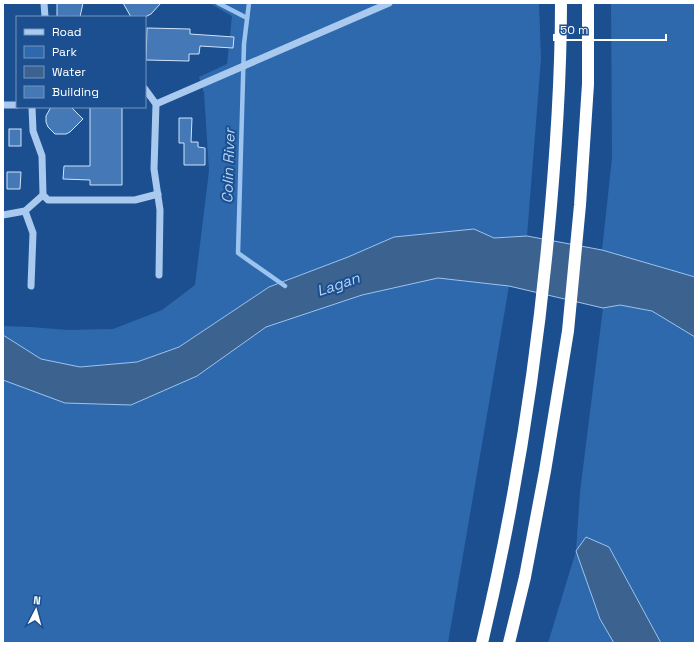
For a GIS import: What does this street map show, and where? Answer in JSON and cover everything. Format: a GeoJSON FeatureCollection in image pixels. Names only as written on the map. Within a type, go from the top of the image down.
{"type":"FeatureCollection","features":[{"type":"Feature","properties":{"kind":"highway"},"geometry":{"type":"LineString","coordinates":[[482,643],[498,575],[515,487],[539,327],[552,201],[559,95],[560,3]]}},
{"type":"Feature","properties":{"kind":"highway"},"geometry":{"type":"LineString","coordinates":[[509,643],[525,577],[545,471],[568,331],[580,206],[588,84],[588,3]]}},
{"type":"Feature","properties":{"kind":"lane"},"geometry":{"type":"LineString","coordinates":[[44,3],[46,16]]}},
{"type":"Feature","properties":{"kind":"lane"},"geometry":{"type":"LineString","coordinates":[[156,104],[389,3]]}},
{"type":"Feature","properties":{"kind":"lane"},"geometry":{"type":"LineString","coordinates":[[146,90],[156,104],[154,169],[160,210],[159,275]]}},
{"type":"Feature","properties":{"kind":"lane"},"geometry":{"type":"LineString","coordinates":[[3,105],[16,106]]}},
{"type":"Feature","properties":{"kind":"lane"},"geometry":{"type":"LineString","coordinates":[[32,108],[33,132],[42,156],[43,195],[48,200],[135,200],[158,194]]}},
{"type":"Feature","properties":{"kind":"lane"},"geometry":{"type":"LineString","coordinates":[[3,215],[25,211],[43,195]]}},
{"type":"Feature","properties":{"kind":"lane"},"geometry":{"type":"LineString","coordinates":[[25,211],[32,233],[31,286]]}},
{"type":"Feature","properties":{"kind":"green space"},"geometry":{"type":"Polygon","coordinates":[[[209,3],[539,3],[541,59],[527,236],[494,238],[474,229],[394,237],[348,257],[269,287],[179,347],[137,362],[80,367],[41,359],[3,335],[3,326],[68,330],[113,329],[162,310],[195,285],[209,171],[204,93],[199,77],[227,64],[232,16],[209,3]]]}},
{"type":"Feature","properties":{"kind":"green space"},"geometry":{"type":"Polygon","coordinates":[[[611,3],[695,3],[695,277],[602,250],[612,158],[611,3]]]}},
{"type":"Feature","properties":{"kind":"green space"},"geometry":{"type":"Polygon","coordinates":[[[438,278],[509,286],[448,643],[3,643],[3,380],[15,384],[197,376],[266,327],[362,295],[438,278]]]}},
{"type":"Feature","properties":{"kind":"green space"},"geometry":{"type":"Polygon","coordinates":[[[620,305],[652,311],[695,336],[695,643],[661,643],[609,547],[600,619],[614,643],[548,643],[576,551],[580,492],[603,308],[620,305]]]}},
{"type":"Feature","properties":{"kind":"water","name":"Lagan"},"geometry":{"type":"Polygon","coordinates":[[[474,229],[494,238],[527,236],[602,250],[695,277],[695,337],[652,311],[620,305],[603,308],[509,286],[438,278],[362,295],[266,327],[197,376],[131,405],[65,403],[3,380],[3,335],[41,359],[80,367],[137,362],[179,347],[269,287],[348,257],[394,237],[474,229]]]}},
{"type":"Feature","properties":{"kind":"water"},"geometry":{"type":"Polygon","coordinates":[[[586,537],[609,547],[661,643],[614,643],[600,619],[576,551],[586,537]]]}},
{"type":"Feature","properties":{"kind":"building"},"geometry":{"type":"Polygon","coordinates":[[[57,3],[83,3],[80,16],[57,16],[57,3]]]}},
{"type":"Feature","properties":{"kind":"building"},"geometry":{"type":"Polygon","coordinates":[[[123,3],[161,3],[151,14],[146,16],[130,16],[123,3]]]}},
{"type":"Feature","properties":{"kind":"building"},"geometry":{"type":"Polygon","coordinates":[[[147,28],[190,29],[190,34],[234,37],[233,48],[200,46],[199,54],[189,54],[189,61],[146,60],[147,28]]]}},
{"type":"Feature","properties":{"kind":"building"},"geometry":{"type":"Polygon","coordinates":[[[50,108],[72,108],[83,119],[70,132],[66,134],[55,134],[48,127],[46,116],[50,108]]]}},
{"type":"Feature","properties":{"kind":"building"},"geometry":{"type":"Polygon","coordinates":[[[90,108],[122,108],[122,185],[90,185],[90,180],[63,179],[64,166],[90,166],[90,108]]]}},
{"type":"Feature","properties":{"kind":"building"},"geometry":{"type":"Polygon","coordinates":[[[179,118],[192,118],[191,142],[198,142],[198,147],[205,148],[205,165],[184,165],[184,143],[179,143],[179,118]]]}},
{"type":"Feature","properties":{"kind":"building"},"geometry":{"type":"Polygon","coordinates":[[[9,129],[21,129],[21,146],[9,146],[9,129]]]}},
{"type":"Feature","properties":{"kind":"building"},"geometry":{"type":"Polygon","coordinates":[[[7,172],[21,172],[20,189],[7,189],[7,172]]]}},
{"type":"Feature","properties":{"kind":"waterway"},"geometry":{"type":"LineString","coordinates":[[218,3],[247,18]]}},
{"type":"Feature","properties":{"kind":"waterway","name":"Colin River"},"geometry":{"type":"LineString","coordinates":[[249,3],[244,44],[238,253],[285,286]]}}]}
